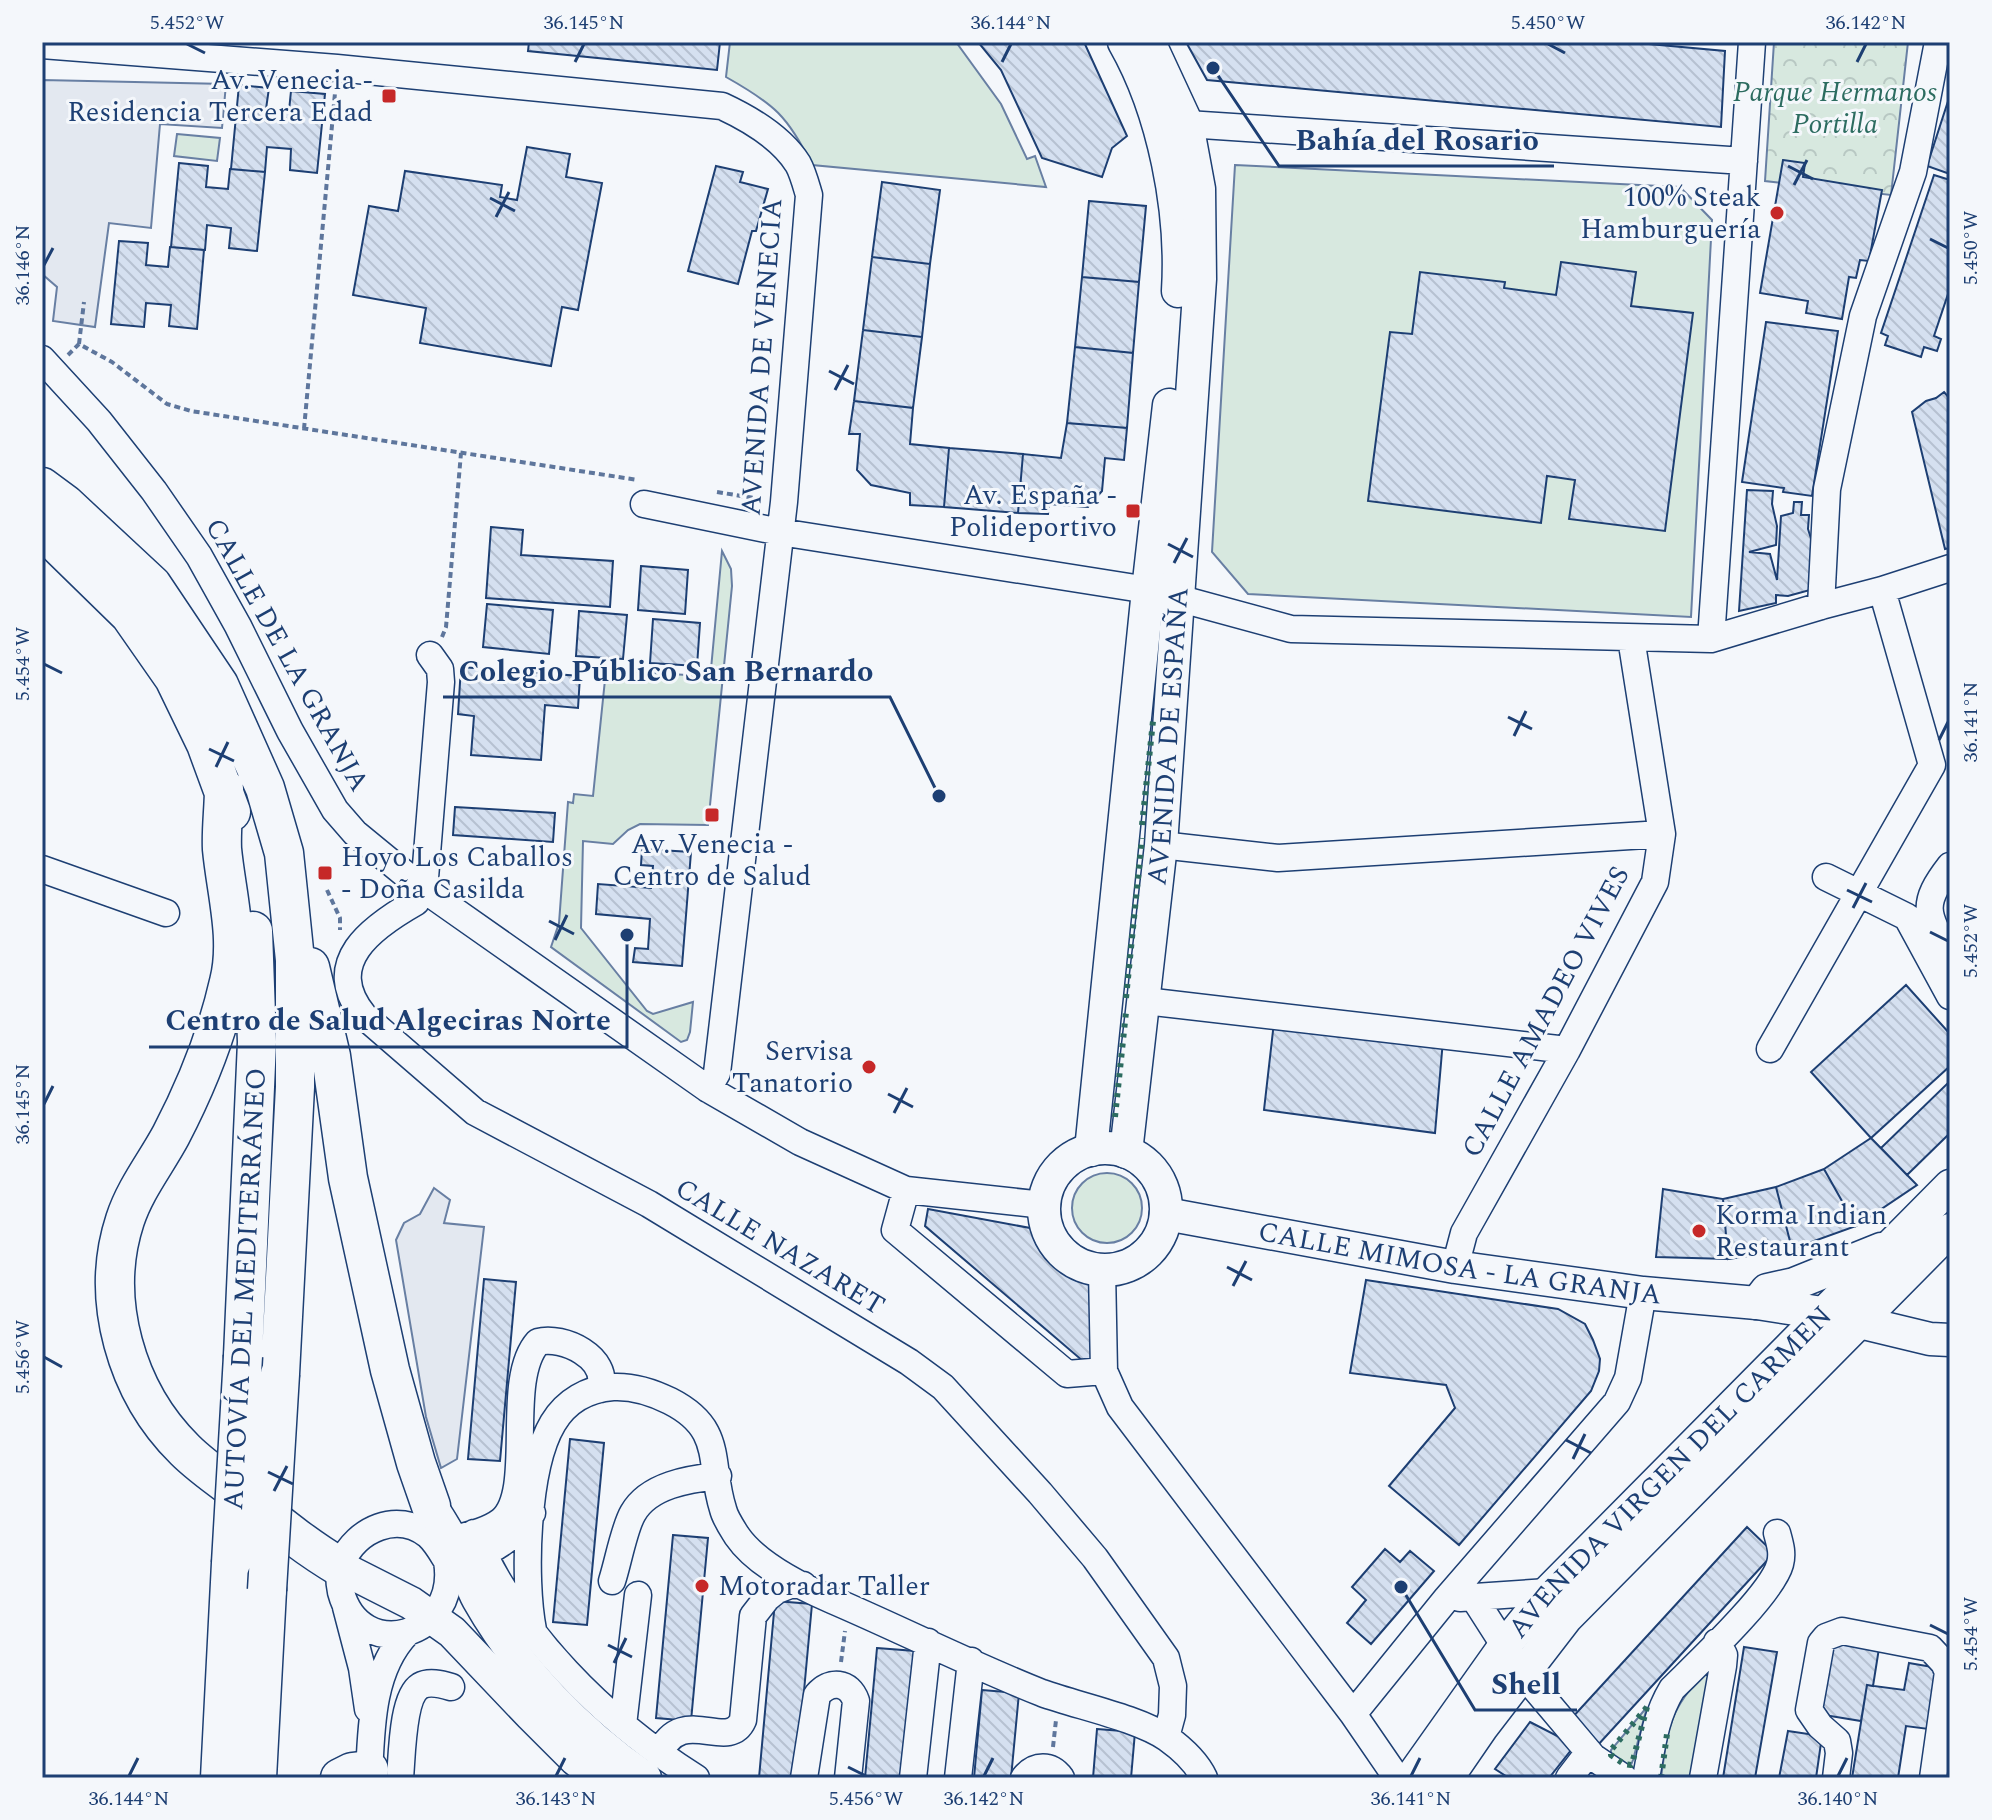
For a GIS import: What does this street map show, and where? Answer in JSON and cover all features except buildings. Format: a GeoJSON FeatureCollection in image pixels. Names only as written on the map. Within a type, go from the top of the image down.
{"type":"FeatureCollection","features":[{"type":"Feature","properties":{"kind":"highway","name":"AUTOVÍA DEL MEDITERRÁNEO"},"geometry":{"type":"LineString","coordinates":[[42,487],[65,504],[152,585],[219,685],[265,788],[284,853],[295,960],[295,1087],[257,1778]]}},
{"type":"Feature","properties":{"kind":"highway","name":"AUTOVÍA DEL MEDITERRÁNEO"},"geometry":{"type":"LineString","coordinates":[[42,529],[130,615],[174,678],[224,788],[244,859],[257,985],[243,1356],[220,1778]]}},
{"type":"Feature","properties":{"kind":"highway"},"geometry":{"type":"LineString","coordinates":[[224,788],[222,846],[232,922],[231,978],[217,1030],[195,1085],[125,1220],[114,1286],[117,1326],[143,1394],[161,1423],[185,1451],[302,1543],[340,1567]]}},
{"type":"Feature","properties":{"kind":"highway"},"geometry":{"type":"LineString","coordinates":[[284,853],[331,1056],[348,1178],[390,1370],[431,1506]]}},
{"type":"Feature","properties":{"kind":"main road","name":"AVENIDA DE ESPAÑA"},"geometry":{"type":"LineString","coordinates":[[1124,42],[1174,128]]}},
{"type":"Feature","properties":{"kind":"main road","name":"AVENIDA DE ESPAÑA"},"geometry":{"type":"LineString","coordinates":[[1091,1150],[1200,279],[1199,189],[1174,128],[1149,42]]}},
{"type":"Feature","properties":{"kind":"main road","name":"AVENIDA DE ESPAÑA"},"geometry":{"type":"LineString","coordinates":[[1126,1152],[1161,845],[1162,593]]}},
{"type":"Feature","properties":{"kind":"main road"},"geometry":{"type":"LineString","coordinates":[[1108,1148],[1126,1152],[1142,1161],[1156,1177],[1164,1195],[1166,1214],[1161,1232],[1152,1248],[1138,1261],[1121,1268],[1102,1270],[1083,1267],[1066,1257],[1053,1242],[1046,1225],[1044,1205],[1048,1186],[1058,1170],[1073,1157],[1108,1148]]}},
{"type":"Feature","properties":{"kind":"main road","name":"AVENIDA VIRGEN DEL CARMEN"},"geometry":{"type":"LineString","coordinates":[[1411,1778],[1506,1644],[1548,1592],[1950,1186]]}},
{"type":"Feature","properties":{"kind":"main road","name":"CALLE MIMOSA - LA GRANJA"},"geometry":{"type":"LineString","coordinates":[[1166,1214],[1455,1267],[1643,1293],[1757,1303],[1943,1338]]}},
{"type":"Feature","properties":{"kind":"main road"},"geometry":{"type":"LineString","coordinates":[[1792,1344],[1789,1327],[1782,1320],[1767,1314],[1757,1303],[1767,1290],[1794,1284],[1866,1253],[1889,1247],[1944,1243]]}},
{"type":"Feature","properties":{"kind":"main road","name":"AVENIDA VIRGEN DEL CARMEN"},"geometry":{"type":"LineString","coordinates":[[1447,1778],[1522,1673],[1566,1618],[1859,1322],[1944,1243]]}},
{"type":"Feature","properties":{"kind":"main road"},"geometry":{"type":"LineString","coordinates":[[431,1506],[459,1549],[477,1597],[499,1633],[523,1663],[575,1721],[652,1766]]}},
{"type":"Feature","properties":{"kind":"main road"},"geometry":{"type":"LineString","coordinates":[[340,1567],[420,1625],[452,1632],[564,1748],[599,1778]]}},
{"type":"Feature","properties":{"kind":"street"},"geometry":{"type":"LineString","coordinates":[[1711,639],[1752,42]]}},
{"type":"Feature","properties":{"kind":"street"},"geometry":{"type":"LineString","coordinates":[[1821,606],[1827,489],[1863,316],[1913,172],[1938,42]]}},
{"type":"Feature","properties":{"kind":"street","name":"AVENIDA DE VENECIA"},"geometry":{"type":"LineString","coordinates":[[42,45],[337,68],[722,106],[751,120],[777,141],[799,165],[809,195],[784,502],[717,1073],[708,1089]]}},
{"type":"Feature","properties":{"kind":"street"},"geometry":{"type":"LineString","coordinates":[[1174,128],[1744,161]]}},
{"type":"Feature","properties":{"kind":"street","name":"CALLE DE LA GRANJA"},"geometry":{"type":"LineString","coordinates":[[45,365],[99,421],[154,491],[199,556],[290,731],[335,810],[355,833],[422,888],[708,1089],[800,1142],[906,1190],[1044,1205]]}},
{"type":"Feature","properties":{"kind":"street"},"geometry":{"type":"LineString","coordinates":[[645,493],[780,532],[1162,593],[1291,629],[1711,639],[1950,568]]}},
{"type":"Feature","properties":{"kind":"street"},"geometry":{"type":"LineString","coordinates":[[1770,1049],[1932,765],[1882,590]]}},
{"type":"Feature","properties":{"kind":"street","name":"CALLE AMADEO VIVES"},"geometry":{"type":"LineString","coordinates":[[1455,1267],[1464,1233],[1567,1050],[1655,882],[1662,834],[1631,638]]}},
{"type":"Feature","properties":{"kind":"street"},"geometry":{"type":"LineString","coordinates":[[349,966],[358,946],[393,916],[416,902],[425,878],[441,682],[440,669],[430,655]]}},
{"type":"Feature","properties":{"kind":"street"},"geometry":{"type":"LineString","coordinates":[[1161,845],[1278,858],[1662,834]]}},
{"type":"Feature","properties":{"kind":"street"},"geometry":{"type":"LineString","coordinates":[[1950,866],[1930,900],[1929,919],[1950,955]]}},
{"type":"Feature","properties":{"kind":"street"},"geometry":{"type":"LineString","coordinates":[[42,869],[166,913]]}},
{"type":"Feature","properties":{"kind":"street"},"geometry":{"type":"LineString","coordinates":[[1826,877],[1907,917],[1950,996]]}},
{"type":"Feature","properties":{"kind":"street","name":"CALLE NAZARET"},"geometry":{"type":"LineString","coordinates":[[349,966],[349,990],[354,1004],[364,1016],[475,1112],[649,1204],[909,1362],[943,1387],[1095,1558],[1166,1658],[1173,1686],[1172,1715],[1166,1737]]}},
{"type":"Feature","properties":{"kind":"street"},"geometry":{"type":"LineString","coordinates":[[1145,1001],[1567,1050]]}},
{"type":"Feature","properties":{"kind":"street"},"geometry":{"type":"LineString","coordinates":[[906,1190],[895,1230],[1067,1374],[1104,1371]]}},
{"type":"Feature","properties":{"kind":"street"},"geometry":{"type":"LineString","coordinates":[[1102,1270],[1104,1371],[1120,1407],[1353,1714],[1397,1778]]}},
{"type":"Feature","properties":{"kind":"street"},"geometry":{"type":"LineString","coordinates":[[1353,1714],[1447,1598],[1617,1402],[1628,1378],[1643,1293]]}},
{"type":"Feature","properties":{"kind":"street"},"geometry":{"type":"LineString","coordinates":[[371,1729],[388,1657],[420,1625],[448,1590],[459,1549],[504,1518],[512,1502],[517,1475],[523,1380],[531,1350],[538,1342],[549,1339],[586,1354],[601,1372],[600,1389]]}},
{"type":"Feature","properties":{"kind":"street"},"geometry":{"type":"LineString","coordinates":[[533,1630],[526,1586],[535,1471],[548,1431],[560,1411],[575,1399],[600,1389],[639,1389],[686,1409],[701,1424],[711,1443],[723,1511],[739,1538],[762,1561],[848,1607],[971,1661],[1059,1698],[1166,1737],[1185,1753],[1204,1778]]}},
{"type":"Feature","properties":{"kind":"street"},"geometry":{"type":"LineString","coordinates":[[612,1581],[633,1512],[653,1493],[687,1479],[718,1476]]}},
{"type":"Feature","properties":{"kind":"street"},"geometry":{"type":"LineString","coordinates":[[459,1549],[517,1531],[532,1513]]}},
{"type":"Feature","properties":{"kind":"street"},"geometry":{"type":"LineString","coordinates":[[370,1776],[371,1729],[362,1668],[340,1587],[340,1567],[357,1538],[389,1524],[417,1529],[459,1549],[509,1598],[574,1680],[623,1725],[652,1766],[696,1778]]}},
{"type":"Feature","properties":{"kind":"street"},"geometry":{"type":"LineString","coordinates":[[1647,1772],[1656,1721],[1672,1689],[1759,1598],[1773,1579],[1782,1552],[1777,1533]]}},
{"type":"Feature","properties":{"kind":"street"},"geometry":{"type":"LineString","coordinates":[[652,1766],[664,1742],[682,1730],[692,1728],[728,1734],[738,1729],[743,1720],[753,1616],[777,1590],[790,1585],[803,1585]]}},
{"type":"Feature","properties":{"kind":"street"},"geometry":{"type":"LineString","coordinates":[[1447,1598],[1548,1592]]}},
{"type":"Feature","properties":{"kind":"street"},"geometry":{"type":"LineString","coordinates":[[623,1725],[638,1595]]}},
{"type":"Feature","properties":{"kind":"street"},"geometry":{"type":"LineString","coordinates":[[509,1598],[523,1663]]}},
{"type":"Feature","properties":{"kind":"street"},"geometry":{"type":"LineString","coordinates":[[1474,1598],[1522,1673],[1589,1752],[1624,1778]]}},
{"type":"Feature","properties":{"kind":"street"},"geometry":{"type":"LineString","coordinates":[[345,1604],[355,1618],[368,1628],[383,1633],[420,1625]]}},
{"type":"Feature","properties":{"kind":"street"},"geometry":{"type":"LineString","coordinates":[[1836,1778],[1837,1741],[1820,1726],[1809,1710],[1821,1643],[1826,1637],[1842,1631],[1930,1648],[1944,1663],[1948,1672],[1933,1778]]}},
{"type":"Feature","properties":{"kind":"street"},"geometry":{"type":"LineString","coordinates":[[913,1778],[928,1642]]}},
{"type":"Feature","properties":{"kind":"street"},"geometry":{"type":"LineString","coordinates":[[1703,1778],[1723,1666],[1724,1655],[1717,1642]]}},
{"type":"Feature","properties":{"kind":"street"},"geometry":{"type":"LineString","coordinates":[[958,1778],[971,1661]]}},
{"type":"Feature","properties":{"kind":"street"},"geometry":{"type":"LineString","coordinates":[[370,1776],[406,1719],[415,1689],[430,1683],[451,1687]]}},
{"type":"Feature","properties":{"kind":"street"},"geometry":{"type":"LineString","coordinates":[[804,1778],[817,1695],[826,1686],[839,1684],[850,1689],[856,1701],[848,1778]]}},
{"type":"Feature","properties":{"kind":"street"},"geometry":{"type":"LineString","coordinates":[[1569,1778],[1589,1752]]}},
{"type":"Feature","properties":{"kind":"street"},"geometry":{"type":"LineString","coordinates":[[1024,1778],[1037,1768],[1056,1773]]}},
{"type":"Feature","properties":{"kind":"path"},"geometry":{"type":"LineString","coordinates":[[304,429],[337,68]]}},
{"type":"Feature","properties":{"kind":"path"},"geometry":{"type":"LineString","coordinates":[[79,344],[84,302]]}},
{"type":"Feature","properties":{"kind":"path"},"geometry":{"type":"LineString","coordinates":[[79,344],[112,362],[167,404],[191,411],[461,453],[645,493]]}},
{"type":"Feature","properties":{"kind":"path"},"geometry":{"type":"LineString","coordinates":[[45,365],[79,344]]}},
{"type":"Feature","properties":{"kind":"path"},"geometry":{"type":"LineString","coordinates":[[430,655],[446,627],[461,453]]}},
{"type":"Feature","properties":{"kind":"path"},"geometry":{"type":"LineString","coordinates":[[707,490],[784,502]]}},
{"type":"Feature","properties":{"kind":"path"},"geometry":{"type":"LineString","coordinates":[[327,890],[341,925],[337,957],[349,966]]}},
{"type":"Feature","properties":{"kind":"path"},"geometry":{"type":"LineString","coordinates":[[839,1684],[848,1607]]}},
{"type":"Feature","properties":{"kind":"path"},"geometry":{"type":"LineString","coordinates":[[1056,1773],[1059,1698]]}},
{"type":"Feature","properties":{"kind":"green space"},"geometry":{"type":"Polygon","coordinates":[[[730,42],[956,42],[1001,104],[1027,159],[1035,156],[1046,187],[812,165],[795,134],[778,113],[726,77],[730,42]]]}},
{"type":"Feature","properties":{"kind":"green space","name":"Parque Hermanos Portilla"},"geometry":{"type":"Polygon","coordinates":[[[1774,42],[1908,42],[1891,195],[1765,181],[1774,42]]]}},
{"type":"Feature","properties":{"kind":"green space"},"geometry":{"type":"Polygon","coordinates":[[[177,134],[220,138],[217,161],[174,156],[177,134]]]}},
{"type":"Feature","properties":{"kind":"green space"},"geometry":{"type":"Polygon","coordinates":[[[1235,165],[1680,187],[1712,220],[1691,617],[1248,594],[1212,552],[1235,165]]]}},
{"type":"Feature","properties":{"kind":"green space"},"geometry":{"type":"Polygon","coordinates":[[[722,551],[731,569],[732,586],[708,825],[640,824],[613,844],[583,841],[581,928],[647,1011],[653,1014],[693,1002],[690,1032],[687,1040],[681,1042],[551,947],[559,923],[568,802],[573,803],[574,794],[593,796],[606,670],[703,676],[711,669],[722,551]]]}},
{"type":"Feature","properties":{"kind":"green space"},"geometry":{"type":"Polygon","coordinates":[[[1107,1173],[1132,1183],[1142,1208],[1132,1233],[1107,1243],[1082,1233],[1072,1208],[1082,1183],[1107,1173]]]}},
{"type":"Feature","properties":{"kind":"green space"},"geometry":{"type":"Polygon","coordinates":[[[1709,1671],[1693,1778],[1661,1778],[1672,1720],[1693,1685],[1709,1671]]]}},
{"type":"Feature","properties":{"kind":"green space"},"geometry":{"type":"Polygon","coordinates":[[[1647,1707],[1633,1760],[1628,1766],[1611,1755],[1611,1750],[1647,1707]]]}},
{"type":"Feature","properties":{"kind":"shaded area"},"geometry":{"type":"Polygon","coordinates":[[[42,80],[226,84],[222,128],[160,124],[151,228],[109,223],[95,327],[53,321],[57,287],[42,274],[42,80]]]}},
{"type":"Feature","properties":{"kind":"shaded area"},"geometry":{"type":"Polygon","coordinates":[[[434,1188],[450,1200],[444,1223],[484,1227],[457,1459],[441,1468],[426,1417],[396,1240],[404,1223],[420,1214],[434,1188]]]}},
{"type":"Feature","properties":{"kind":"hedge"},"geometry":{"type":"LineString","coordinates":[[1142,825],[1153,721]]}},
{"type":"Feature","properties":{"kind":"hedge"},"geometry":{"type":"LineString","coordinates":[[1126,998],[1142,838]]}},
{"type":"Feature","properties":{"kind":"hedge"},"geometry":{"type":"LineString","coordinates":[[1115,1117],[1126,1012]]}},
{"type":"Feature","properties":{"kind":"hedge"},"geometry":{"type":"LineString","coordinates":[[1647,1707],[1631,1765],[1624,1764],[1611,1755],[1611,1750],[1647,1707]]}},
{"type":"Feature","properties":{"kind":"hedge"},"geometry":{"type":"LineString","coordinates":[[1661,1778],[1667,1734]]}},
{"type":"Feature","properties":{"kind":"place","name":"Bahía del Rosario"},"geometry":{"type":"Point","coordinates":[1213,68]}},
{"type":"Feature","properties":{"kind":"place","name":"Av. Venecia - Residencia Tercera Edad"},"geometry":{"type":"Point","coordinates":[389,96]}},
{"type":"Feature","properties":{"kind":"place","name":"100% Steak Hamburguería"},"geometry":{"type":"Point","coordinates":[1777,213]}},
{"type":"Feature","properties":{"kind":"place","name":"Av. España - Polideportivo"},"geometry":{"type":"Point","coordinates":[1133,511]}},
{"type":"Feature","properties":{"kind":"place","name":"Colegio Público San Bernardo"},"geometry":{"type":"Point","coordinates":[939,796]}},
{"type":"Feature","properties":{"kind":"place","name":"Av. Venecia - Centro de Salud"},"geometry":{"type":"Point","coordinates":[712,815]}},
{"type":"Feature","properties":{"kind":"place","name":"Hoyo Los Caballos - Doña Casilda"},"geometry":{"type":"Point","coordinates":[325,873]}},
{"type":"Feature","properties":{"kind":"place","name":"Centro de Salud Algeciras Norte"},"geometry":{"type":"Point","coordinates":[627,935]}},
{"type":"Feature","properties":{"kind":"place","name":"Servisa Tanatorio"},"geometry":{"type":"Point","coordinates":[869,1067]}},
{"type":"Feature","properties":{"kind":"place","name":"Korma Indian Restaurant"},"geometry":{"type":"Point","coordinates":[1699,1231]}},
{"type":"Feature","properties":{"kind":"place","name":"Motoradar Taller"},"geometry":{"type":"Point","coordinates":[702,1586]}},
{"type":"Feature","properties":{"kind":"place","name":"Shell"},"geometry":{"type":"Point","coordinates":[1401,1587]}}]}
